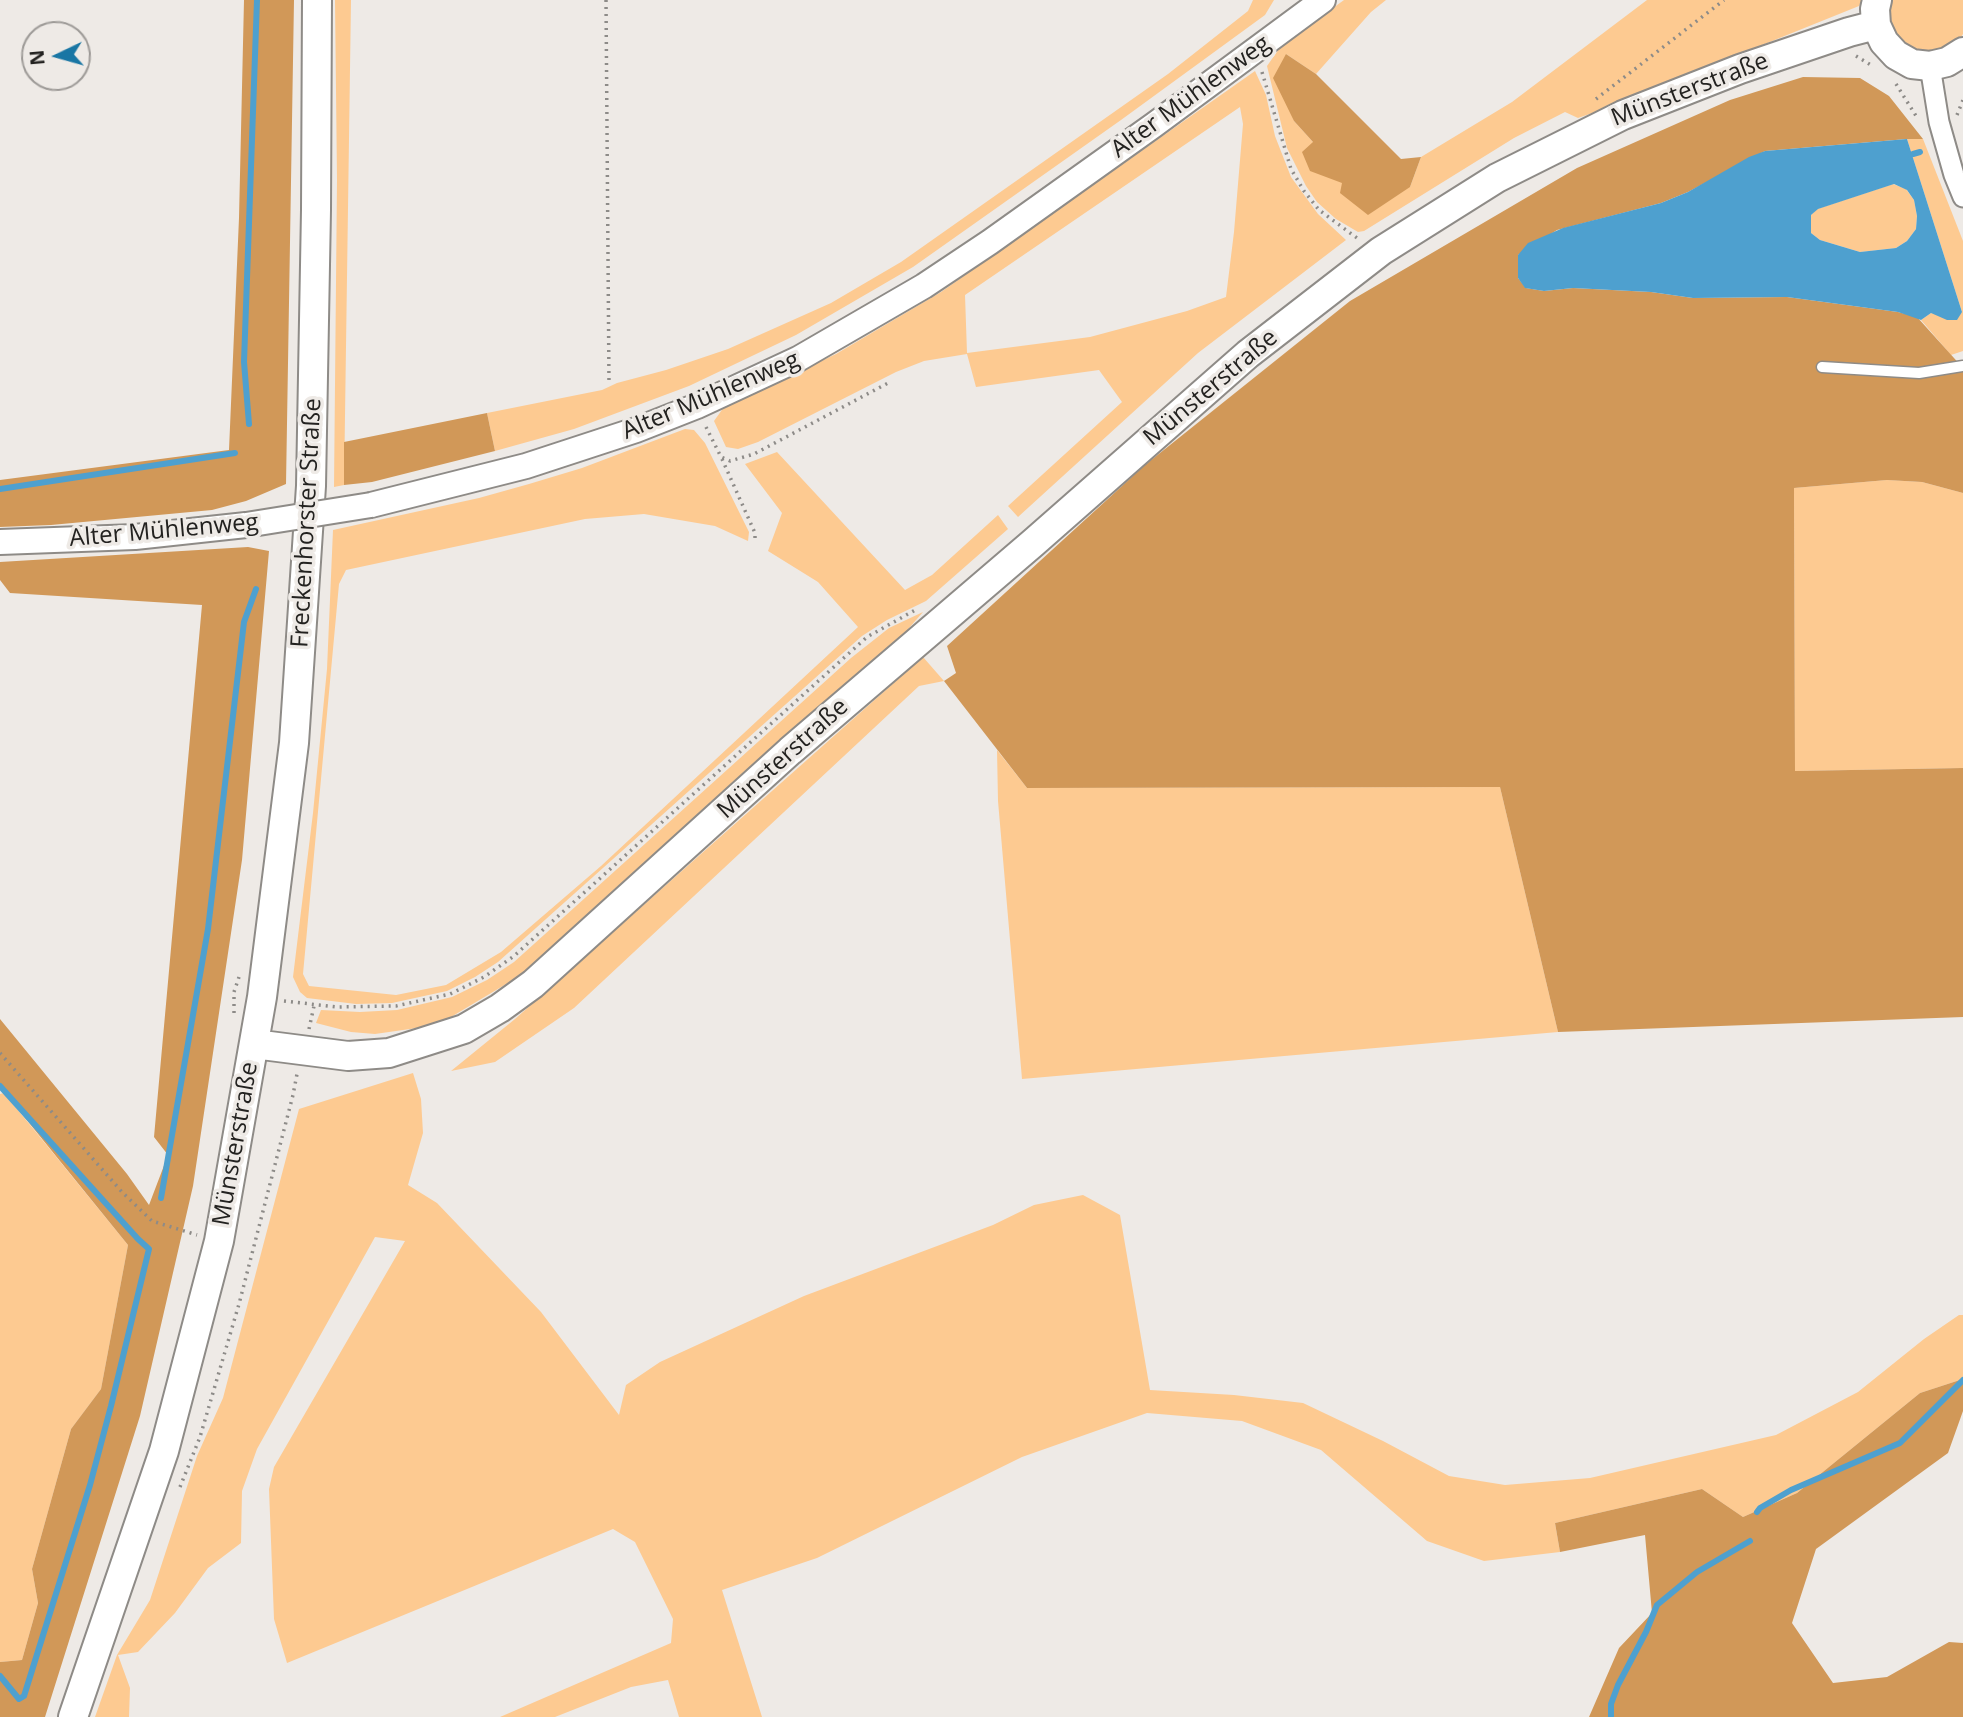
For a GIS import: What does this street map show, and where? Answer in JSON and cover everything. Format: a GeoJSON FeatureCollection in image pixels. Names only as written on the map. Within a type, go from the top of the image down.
{"type":"FeatureCollection","features":[{"type":"Feature","properties":{"kind":"main road","name":"Freckenhorster Straße"},"geometry":{"type":"LineString","coordinates":[[254,1044],[294,743],[311,486],[317,0]]}},
{"type":"Feature","properties":{"kind":"main road"},"geometry":{"type":"LineString","coordinates":[[1877,13],[1884,42],[1896,55],[1912,64],[1930,66],[1947,62],[1963,52]]}},
{"type":"Feature","properties":{"kind":"main road","name":"Münsterstraße"},"geometry":{"type":"LineString","coordinates":[[73,1717],[164,1451],[219,1241],[254,1044],[348,1056],[389,1053],[464,1029],[500,1008],[533,984],[790,751],[1248,354],[1381,251],[1497,178],[1623,115],[1740,69],[1849,32],[1877,13]]}},
{"type":"Feature","properties":{"kind":"street","name":"Alter Mühlenweg"},"geometry":{"type":"LineString","coordinates":[[0,542],[135,537],[246,525],[371,505],[526,466],[636,430],[697,406],[798,359],[924,286],[1066,188],[1320,1]]}},
{"type":"Feature","properties":{"kind":"street"},"geometry":{"type":"LineString","coordinates":[[1930,66],[1939,122],[1963,197]]}},
{"type":"Feature","properties":{"kind":"lane"},"geometry":{"type":"LineString","coordinates":[[1822,367],[1919,373],[1963,366]]}},
{"type":"Feature","properties":{"kind":"path"},"geometry":{"type":"LineString","coordinates":[[606,0],[609,384]]}},
{"type":"Feature","properties":{"kind":"path"},"geometry":{"type":"LineString","coordinates":[[1252,53],[1271,96],[1279,134],[1291,169],[1319,210],[1361,241]]}},
{"type":"Feature","properties":{"kind":"path"},"geometry":{"type":"LineString","coordinates":[[721,457],[730,461],[754,454],[890,382]]}},
{"type":"Feature","properties":{"kind":"path"},"geometry":{"type":"LineString","coordinates":[[697,406],[750,521],[755,542]]}},
{"type":"Feature","properties":{"kind":"path"},"geometry":{"type":"LineString","coordinates":[[234,992],[314,1005],[361,1008],[396,1006],[450,994],[484,977],[514,956],[866,637],[922,606]]}},
{"type":"Feature","properties":{"kind":"path"},"geometry":{"type":"LineString","coordinates":[[179,1487],[200,1437],[239,1304],[314,1005]]}},
{"type":"Feature","properties":{"kind":"path"},"geometry":{"type":"LineString","coordinates":[[0,1053],[122,1192],[152,1221],[219,1241]]}},
{"type":"Feature","properties":{"kind":"shaded area"},"geometry":{"type":"Polygon","coordinates":[[[244,0],[294,0],[286,484],[246,501],[212,510],[0,527],[0,480],[229,450],[239,218],[244,0]]]}},
{"type":"Feature","properties":{"kind":"shaded area"},"geometry":{"type":"Polygon","coordinates":[[[335,0],[351,0],[344,485],[334,487],[337,180],[335,0]]]}},
{"type":"Feature","properties":{"kind":"shaded area"},"geometry":{"type":"Polygon","coordinates":[[[1253,0],[1274,0],[1265,15],[913,267],[796,335],[689,386],[574,429],[495,451],[487,413],[602,390],[728,349],[831,303],[901,262],[1168,74],[1248,11],[1253,0]]]}},
{"type":"Feature","properties":{"kind":"shaded area"},"geometry":{"type":"Polygon","coordinates":[[[1344,0],[1386,0],[1371,12],[1316,74],[1286,54],[1294,121],[1313,142],[1410,187],[1421,157],[1512,102],[1647,0],[1862,0],[1859,6],[1601,110],[1578,118],[1565,112],[1514,138],[1364,231],[1358,232],[1336,219],[1317,202],[1306,186],[1287,148],[1267,66],[1281,46],[1344,0]]]}},
{"type":"Feature","properties":{"kind":"shaded area"},"geometry":{"type":"Polygon","coordinates":[[[1888,0],[1963,0],[1963,34],[1958,42],[1937,54],[1913,53],[1888,28],[1888,0]]]}},
{"type":"Feature","properties":{"kind":"shaded area"},"geometry":{"type":"Polygon","coordinates":[[[1286,54],[1316,74],[1401,159],[1421,157],[1410,187],[1368,215],[1340,193],[1342,183],[1310,171],[1302,152],[1313,142],[1294,121],[1273,78],[1286,54]]]}},
{"type":"Feature","properties":{"kind":"shaded area"},"geometry":{"type":"Polygon","coordinates":[[[1255,71],[1266,95],[1275,136],[1291,177],[1318,214],[1346,240],[1198,353],[1018,517],[1008,506],[1122,402],[1099,370],[976,387],[967,354],[924,361],[896,372],[758,442],[738,449],[726,447],[714,421],[724,407],[836,354],[941,292],[1255,71]],[[1240,107],[965,295],[967,353],[1090,337],[1187,311],[1226,297],[1243,124],[1240,107]]]}},
{"type":"Feature","properties":{"kind":"shaded area"},"geometry":{"type":"Polygon","coordinates":[[[1803,77],[1860,78],[1889,96],[1923,139],[1765,151],[1688,192],[1661,203],[1557,230],[1518,255],[1518,278],[1526,288],[1544,291],[1573,288],[1651,292],[1693,298],[1787,297],[1898,312],[1917,317],[1963,368],[1963,493],[1922,482],[1887,480],[1794,488],[1795,771],[1963,768],[1963,1017],[1558,1032],[1500,787],[1027,788],[944,681],[956,673],[947,646],[1145,465],[1350,301],[1577,168],[1730,100],[1803,77]]]}},
{"type":"Feature","properties":{"kind":"shaded area"},"geometry":{"type":"Polygon","coordinates":[[[1907,139],[1923,139],[1963,241],[1963,351],[1951,355],[1921,320],[1931,313],[1947,319],[1962,312],[1907,139]]]}},
{"type":"Feature","properties":{"kind":"shaded area"},"geometry":{"type":"Polygon","coordinates":[[[1893,184],[1906,189],[1914,200],[1917,216],[1916,229],[1907,241],[1896,248],[1860,252],[1820,240],[1811,233],[1811,215],[1817,209],[1893,184]]]}},
{"type":"Feature","properties":{"kind":"shaded area"},"geometry":{"type":"Polygon","coordinates":[[[487,413],[495,451],[372,482],[344,485],[344,442],[487,413]]]}},
{"type":"Feature","properties":{"kind":"shaded area"},"geometry":{"type":"Polygon","coordinates":[[[685,429],[694,430],[705,443],[749,532],[748,541],[715,526],[644,514],[585,519],[346,570],[339,584],[303,974],[309,986],[396,995],[446,985],[501,952],[601,866],[858,627],[818,582],[768,551],[782,513],[745,464],[777,452],[905,590],[932,575],[998,515],[1008,529],[926,601],[862,636],[498,962],[447,991],[392,1003],[356,1004],[307,998],[300,992],[293,977],[327,669],[333,530],[479,498],[529,484],[582,468],[685,429]]]}},
{"type":"Feature","properties":{"kind":"shaded area"},"geometry":{"type":"Polygon","coordinates":[[[1887,480],[1922,482],[1963,493],[1963,768],[1795,771],[1794,488],[1887,480]]]}},
{"type":"Feature","properties":{"kind":"shaded area"},"geometry":{"type":"Polygon","coordinates":[[[248,547],[269,551],[242,860],[193,1186],[140,1416],[45,1717],[0,1717],[0,1662],[22,1660],[38,1603],[32,1569],[71,1429],[101,1389],[128,1245],[0,1087],[0,1019],[127,1174],[149,1205],[168,1155],[154,1137],[202,605],[10,593],[0,580],[0,562],[248,547]]]}},
{"type":"Feature","properties":{"kind":"shaded area"},"geometry":{"type":"Polygon","coordinates":[[[923,612],[890,650],[533,968],[451,1017],[424,1027],[375,1034],[351,1032],[316,1023],[321,1010],[397,1010],[452,997],[487,980],[514,962],[851,658],[889,628],[923,612]]]}},
{"type":"Feature","properties":{"kind":"shaded area"},"geometry":{"type":"Polygon","coordinates":[[[923,657],[944,681],[919,686],[574,1008],[495,1062],[451,1071],[515,1019],[923,657]]]}},
{"type":"Feature","properties":{"kind":"shaded area"},"geometry":{"type":"Polygon","coordinates":[[[997,750],[1027,788],[1500,787],[1558,1032],[1022,1079],[998,801],[997,750]]]}},
{"type":"Feature","properties":{"kind":"shaded area"},"geometry":{"type":"Polygon","coordinates":[[[413,1073],[421,1099],[423,1133],[408,1185],[437,1203],[541,1312],[619,1415],[626,1385],[660,1362],[804,1296],[993,1225],[1034,1205],[1083,1195],[1120,1215],[1150,1390],[1234,1395],[1303,1403],[1449,1476],[1505,1485],[1590,1478],[1776,1435],[1858,1392],[1924,1339],[1959,1315],[1963,1315],[1963,1379],[1920,1393],[1797,1493],[1743,1517],[1702,1489],[1555,1523],[1560,1552],[1484,1561],[1427,1541],[1321,1450],[1242,1421],[1147,1413],[1022,1457],[817,1558],[722,1590],[762,1717],[679,1717],[668,1680],[631,1687],[555,1717],[500,1717],[671,1643],[673,1619],[635,1542],[613,1529],[287,1663],[274,1619],[269,1489],[274,1467],[405,1241],[375,1237],[257,1449],[242,1491],[241,1543],[208,1568],[175,1613],[138,1652],[118,1655],[130,1688],[129,1717],[95,1717],[117,1655],[150,1600],[197,1456],[223,1398],[299,1109],[413,1073]]]}},
{"type":"Feature","properties":{"kind":"shaded area"},"geometry":{"type":"Polygon","coordinates":[[[4,1093],[128,1245],[101,1389],[71,1429],[32,1569],[38,1603],[22,1660],[0,1662],[0,1094],[4,1093]]]}},
{"type":"Feature","properties":{"kind":"shaded area"},"geometry":{"type":"Polygon","coordinates":[[[1963,1379],[1963,1411],[1948,1453],[1816,1549],[1792,1623],[1833,1683],[1887,1677],[1949,1642],[1963,1643],[1963,1717],[1589,1717],[1619,1648],[1652,1613],[1645,1535],[1560,1552],[1555,1523],[1702,1489],[1743,1517],[1797,1493],[1920,1393],[1963,1379]]]}},
{"type":"Feature","properties":{"kind":"water"},"geometry":{"type":"Polygon","coordinates":[[[1907,139],[1962,312],[1957,320],[1947,320],[1931,313],[1921,320],[1898,312],[1787,297],[1693,298],[1651,292],[1573,288],[1544,291],[1525,288],[1518,278],[1518,255],[1528,243],[1563,228],[1661,203],[1688,192],[1749,157],[1765,151],[1907,139]],[[1894,184],[1818,209],[1811,215],[1811,233],[1820,240],[1860,252],[1896,248],[1907,241],[1916,229],[1914,200],[1907,190],[1894,184]]]}},
{"type":"Feature","properties":{"kind":"waterway"},"geometry":{"type":"LineString","coordinates":[[249,424],[244,362],[257,0]]}},
{"type":"Feature","properties":{"kind":"waterway"},"geometry":{"type":"LineString","coordinates":[[1913,154],[1920,152]]}},
{"type":"Feature","properties":{"kind":"waterway"},"geometry":{"type":"LineString","coordinates":[[0,489],[235,453]]}},
{"type":"Feature","properties":{"kind":"waterway"},"geometry":{"type":"LineString","coordinates":[[161,1198],[208,929],[244,622],[256,589]]}},
{"type":"Feature","properties":{"kind":"waterway"},"geometry":{"type":"LineString","coordinates":[[0,1086],[149,1249],[90,1485],[24,1696],[19,1699],[0,1676]]}},
{"type":"Feature","properties":{"kind":"waterway"},"geometry":{"type":"LineString","coordinates":[[1757,1512],[1791,1490],[1900,1443],[1963,1380]]}},
{"type":"Feature","properties":{"kind":"waterway"},"geometry":{"type":"LineString","coordinates":[[1611,1717],[1611,1704],[1618,1685],[1657,1605],[1697,1572],[1750,1541]]}}]}
